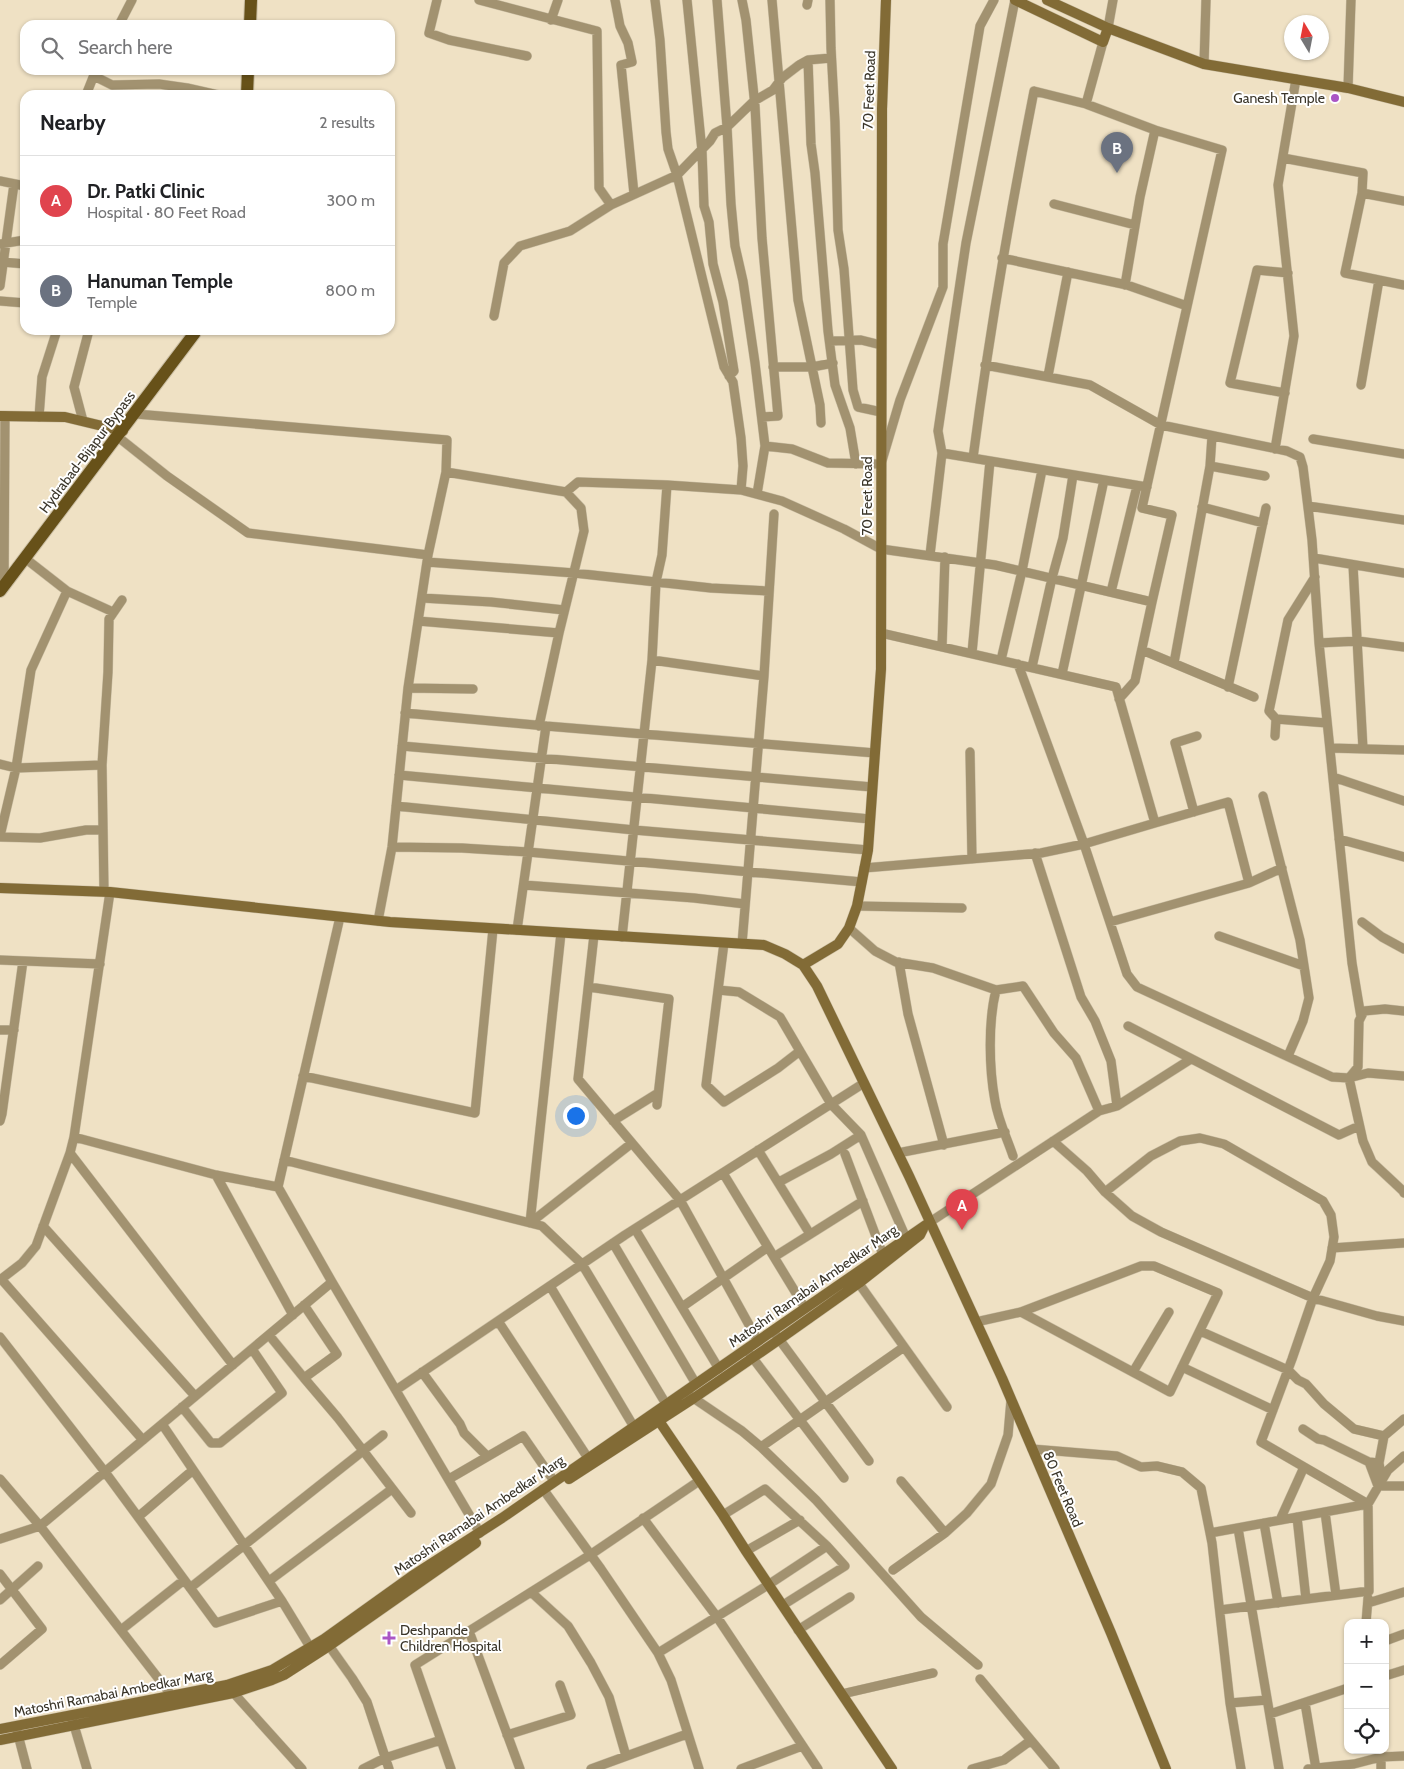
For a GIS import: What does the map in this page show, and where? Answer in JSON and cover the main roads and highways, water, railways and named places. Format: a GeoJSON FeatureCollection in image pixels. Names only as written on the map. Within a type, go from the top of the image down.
{"type":"FeatureCollection","features":[{"type":"Feature","properties":{"kind":"main road"},"geometry":{"type":"LineString","coordinates":[[250,20],[251,0]]}},
{"type":"Feature","properties":{"kind":"main road"},"geometry":{"type":"LineString","coordinates":[[247,90],[248,75]]}},
{"type":"Feature","properties":{"kind":"main road","name":"Hydrabad-Bijapur Bypass"},"geometry":{"type":"LineString","coordinates":[[1,586],[26,559],[193,335]]}},
{"type":"Feature","properties":{"kind":"place","name":"Ganesh Temple"},"geometry":{"type":"Point","coordinates":[1335,98]}},
{"type":"Feature","properties":{"kind":"place","name":"Hanuman Temple"},"geometry":{"type":"Point","coordinates":[1117,173]}},
{"type":"Feature","properties":{"kind":"place","name":"Dr. Patki Clinic"},"geometry":{"type":"Point","coordinates":[962,1230]}},
{"type":"Feature","properties":{"kind":"place","name":"Deshpande Children Hospital"},"geometry":{"type":"Point","coordinates":[389,1638]}}]}
